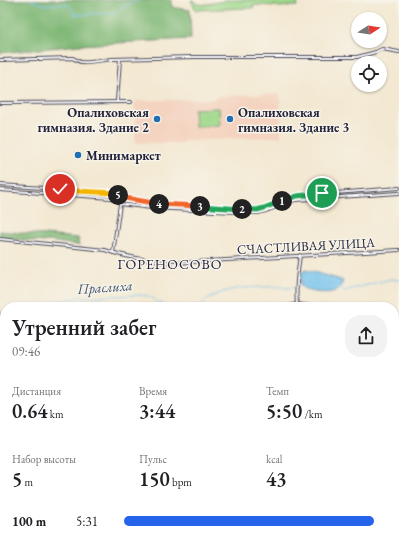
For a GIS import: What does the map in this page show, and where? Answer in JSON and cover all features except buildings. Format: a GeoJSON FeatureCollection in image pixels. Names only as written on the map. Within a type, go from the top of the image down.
{"type":"FeatureCollection","features":[{"type":"Feature","properties":{"kind":"street"},"geometry":{"type":"LineString","coordinates":[[0,60],[72,58],[83,62],[120,58],[357,57],[382,49],[399,52]]}},
{"type":"Feature","properties":{"kind":"street"},"geometry":{"type":"LineString","coordinates":[[117,102],[120,58]]}},
{"type":"Feature","properties":{"kind":"street"},"geometry":{"type":"LineString","coordinates":[[0,103],[131,102]]}},
{"type":"Feature","properties":{"kind":"street"},"geometry":{"type":"LineString","coordinates":[[0,185],[116,193],[121,197],[149,203],[257,210],[297,196],[399,188]]}},
{"type":"Feature","properties":{"kind":"street"},"geometry":{"type":"LineString","coordinates":[[0,190],[111,198],[116,199],[120,204],[151,208],[258,213],[295,200],[399,193]]}},
{"type":"Feature","properties":{"kind":"street"},"geometry":{"type":"LineString","coordinates":[[113,253],[120,204]]}},
{"type":"Feature","properties":{"kind":"street","name":"СЧАСТЛИВАЯ УЛИЦА"},"geometry":{"type":"LineString","coordinates":[[0,239],[105,250],[142,259],[174,263],[399,250]]}},
{"type":"Feature","properties":{"kind":"street"},"geometry":{"type":"LineString","coordinates":[[297,302],[296,290],[300,255]]}},
{"type":"Feature","properties":{"kind":"shaded area","name":"Опалиховская гимназия. Здание 3"},"geometry":{"type":"Polygon","coordinates":[[[280,94],[281,136],[279,137],[184,141],[182,143],[137,143],[135,139],[135,101],[214,99],[219,96],[280,94]]]}},
{"type":"Feature","properties":{"kind":"green space"},"geometry":{"type":"Polygon","coordinates":[[[0,0],[172,0],[172,7],[190,10],[191,39],[79,45],[0,53],[0,0]]]}},
{"type":"Feature","properties":{"kind":"green space"},"geometry":{"type":"Polygon","coordinates":[[[191,0],[202,5],[225,0],[298,0],[297,6],[278,7],[253,5],[253,8],[196,10],[191,0]]]}},
{"type":"Feature","properties":{"kind":"green space"},"geometry":{"type":"Polygon","coordinates":[[[219,108],[220,125],[195,127],[194,109],[219,108]]]}},
{"type":"Feature","properties":{"kind":"green space"},"geometry":{"type":"Polygon","coordinates":[[[0,231],[78,238],[79,245],[3,238],[0,237],[0,231]]]}},
{"type":"Feature","properties":{"kind":"water"},"geometry":{"type":"Polygon","coordinates":[[[306,270],[338,279],[343,282],[338,289],[332,292],[322,293],[307,290],[301,286],[302,273],[306,270]]]}},
{"type":"Feature","properties":{"kind":"waterway"},"geometry":{"type":"LineString","coordinates":[[31,0],[45,5],[69,5],[75,15],[119,12],[126,5],[140,0]]}},
{"type":"Feature","properties":{"kind":"waterway","name":"Праслиха"},"geometry":{"type":"LineString","coordinates":[[339,287],[344,291],[391,279],[399,280]]}},
{"type":"Feature","properties":{"kind":"waterway","name":"Праслиха"},"geometry":{"type":"LineString","coordinates":[[298,286],[302,284]]}},
{"type":"Feature","properties":{"kind":"waterway","name":"Праслиха"},"geometry":{"type":"LineString","coordinates":[[205,302],[215,295],[231,290],[253,287],[295,287]]}},
{"type":"Feature","properties":{"kind":"waterway","name":"Праслиха"},"geometry":{"type":"LineString","coordinates":[[54,302],[80,297],[141,295],[150,297],[159,302]]}},
{"type":"Feature","properties":{"kind":"place","name":"Опалиховская гимназия. Здание 2"},"geometry":{"type":"Point","coordinates":[157,119]}},
{"type":"Feature","properties":{"kind":"place","name":"Опалиховская гимназия. Здание 3"},"geometry":{"type":"Point","coordinates":[230,119]}},
{"type":"Feature","properties":{"kind":"place","name":"Минимаркет"},"geometry":{"type":"Point","coordinates":[78,155]}},
{"type":"Feature","properties":{"kind":"district","name":"ГОРЕНОСОВО"},"geometry":{"type":"Point","coordinates":[170,264]}},
{"type":"Feature","properties":{"kind":"route"},"geometry":{"type":"LineString","coordinates":[[60,189],[116,193],[121,197],[149,203],[257,210],[291,197],[322,193]]}}]}
